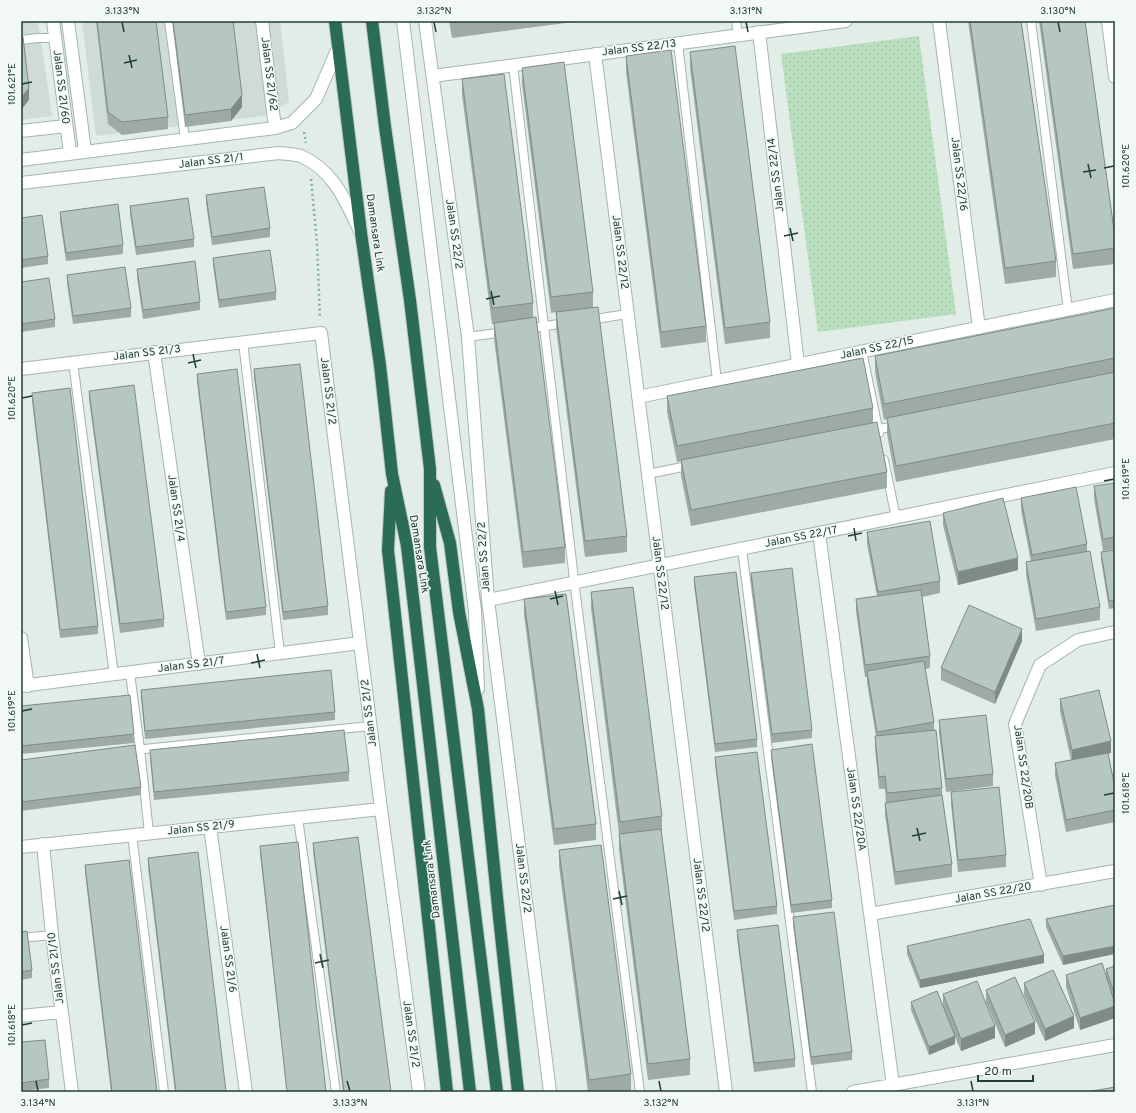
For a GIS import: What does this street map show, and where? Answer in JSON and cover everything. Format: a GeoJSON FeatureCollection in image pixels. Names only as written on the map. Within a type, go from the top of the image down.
{"type":"FeatureCollection","features":[{"type":"Feature","properties":{"kind":"highway","name":"Damansara Link"},"geometry":{"type":"LineString","coordinates":[[335,21],[361,233],[380,365],[392,474],[407,546],[470,1092]]}},
{"type":"Feature","properties":{"kind":"highway","name":"Damansara Link"},"geometry":{"type":"LineString","coordinates":[[372,21],[385,127],[410,300],[430,469],[430,547],[497,1092]]}},
{"type":"Feature","properties":{"kind":"highway"},"geometry":{"type":"LineString","coordinates":[[430,469],[450,543],[459,612],[478,710],[518,1091]]}},
{"type":"Feature","properties":{"kind":"highway"},"geometry":{"type":"LineString","coordinates":[[392,474],[388,550],[447,1092]]}},
{"type":"Feature","properties":{"kind":"street","name":"Jalan SS 21/60"},"geometry":{"type":"LineString","coordinates":[[53,21],[70,153]]}},
{"type":"Feature","properties":{"kind":"street","name":"Jalan SS 21/60"},"geometry":{"type":"LineString","coordinates":[[68,21],[85,151]]}},
{"type":"Feature","properties":{"kind":"street","name":"Jalan SS 21/62"},"geometry":{"type":"LineString","coordinates":[[262,21],[275,128]]}},
{"type":"Feature","properties":{"kind":"street"},"geometry":{"type":"LineString","coordinates":[[403,21],[475,611],[478,710]]}},
{"type":"Feature","properties":{"kind":"street","name":"Jalan SS 22/2"},"geometry":{"type":"LineString","coordinates":[[425,21],[468,337],[488,600],[550,1092]]}},
{"type":"Feature","properties":{"kind":"street","name":"Jalan SS 22/13"},"geometry":{"type":"LineString","coordinates":[[433,76],[846,21]]}},
{"type":"Feature","properties":{"kind":"street","name":"Jalan SS 22/16"},"geometry":{"type":"LineString","coordinates":[[939,21],[979,328]]}},
{"type":"Feature","properties":{"kind":"street"},"geometry":{"type":"LineString","coordinates":[[1108,21],[1115,77]]}},
{"type":"Feature","properties":{"kind":"street","name":"Jalan SS 22/14"},"geometry":{"type":"LineString","coordinates":[[760,32],[798,364]]}},
{"type":"Feature","properties":{"kind":"street"},"geometry":{"type":"LineString","coordinates":[[21,160],[275,128],[292,123],[316,99],[338,48]]}},
{"type":"Feature","properties":{"kind":"street","name":"Jalan SS 22/12"},"geometry":{"type":"LineString","coordinates":[[595,54],[726,1092]]}},
{"type":"Feature","properties":{"kind":"street"},"geometry":{"type":"LineString","coordinates":[[21,131],[66,126]]}},
{"type":"Feature","properties":{"kind":"street","name":"Jalan SS 21/1"},"geometry":{"type":"LineString","coordinates":[[21,183],[279,153],[299,156],[325,172],[338,187],[361,233]]}},
{"type":"Feature","properties":{"kind":"street","name":"Jalan SS 22/15"},"geometry":{"type":"LineString","coordinates":[[638,397],[1115,300]]}},
{"type":"Feature","properties":{"kind":"street","name":"Jalan SS 21/3"},"geometry":{"type":"LineString","coordinates":[[21,369],[321,333]]}},
{"type":"Feature","properties":{"kind":"street","name":"Jalan SS 21/2"},"geometry":{"type":"LineString","coordinates":[[321,333],[370,726],[419,1092]]}},
{"type":"Feature","properties":{"kind":"street","name":"Jalan SS 21/4"},"geometry":{"type":"LineString","coordinates":[[154,352],[198,664]]}},
{"type":"Feature","properties":{"kind":"street","name":"Jalan SS 22/17"},"geometry":{"type":"LineString","coordinates":[[488,600],[1115,473]]}},
{"type":"Feature","properties":{"kind":"street","name":"Jalan SS 22/20A"},"geometry":{"type":"LineString","coordinates":[[819,533],[893,1085]]}},
{"type":"Feature","properties":{"kind":"street","name":"Jalan SS 22/20B"},"geometry":{"type":"LineString","coordinates":[[1040,885],[1015,724],[1040,665],[1078,640],[1115,632]]}},
{"type":"Feature","properties":{"kind":"street"},"geometry":{"type":"LineString","coordinates":[[21,638],[24,686]]}},
{"type":"Feature","properties":{"kind":"street","name":"Jalan SS 21/7"},"geometry":{"type":"LineString","coordinates":[[24,686],[360,643]]}},
{"type":"Feature","properties":{"kind":"street","name":"Jalan SS 21/9"},"geometry":{"type":"LineString","coordinates":[[21,847],[381,809]]}},
{"type":"Feature","properties":{"kind":"street","name":"Jalan SS 21/6"},"geometry":{"type":"LineString","coordinates":[[210,827],[246,1092]]}},
{"type":"Feature","properties":{"kind":"street","name":"Jalan SS 21/10"},"geometry":{"type":"LineString","coordinates":[[42,844],[61,1012],[72,1092]]}},
{"type":"Feature","properties":{"kind":"street","name":"Jalan SS 22/20"},"geometry":{"type":"LineString","coordinates":[[870,914],[1115,871]]}},
{"type":"Feature","properties":{"kind":"street"},"geometry":{"type":"LineString","coordinates":[[21,1016],[61,1012]]}},
{"type":"Feature","properties":{"kind":"street"},"geometry":{"type":"LineString","coordinates":[[854,1092],[1115,1045]]}},
{"type":"Feature","properties":{"kind":"lane"},"geometry":{"type":"LineString","coordinates":[[169,21],[185,139]]}},
{"type":"Feature","properties":{"kind":"lane"},"geometry":{"type":"LineString","coordinates":[[736,21],[738,36]]}},
{"type":"Feature","properties":{"kind":"lane"},"geometry":{"type":"LineString","coordinates":[[1031,21],[1068,310]]}},
{"type":"Feature","properties":{"kind":"lane"},"geometry":{"type":"LineString","coordinates":[[21,40],[55,38]]}},
{"type":"Feature","properties":{"kind":"lane"},"geometry":{"type":"LineString","coordinates":[[678,44],[717,381]]}},
{"type":"Feature","properties":{"kind":"lane"},"geometry":{"type":"LineString","coordinates":[[513,65],[575,583],[640,1092]]}},
{"type":"Feature","properties":{"kind":"lane"},"geometry":{"type":"LineString","coordinates":[[468,337],[628,314]]}},
{"type":"Feature","properties":{"kind":"lane"},"geometry":{"type":"LineString","coordinates":[[243,342],[280,653]]}},
{"type":"Feature","properties":{"kind":"lane"},"geometry":{"type":"LineString","coordinates":[[862,351],[896,518]]}},
{"type":"Feature","properties":{"kind":"lane"},"geometry":{"type":"LineString","coordinates":[[73,362],[114,675]]}},
{"type":"Feature","properties":{"kind":"lane"},"geometry":{"type":"LineString","coordinates":[[862,432],[901,425]]}},
{"type":"Feature","properties":{"kind":"lane"},"geometry":{"type":"LineString","coordinates":[[648,474],[702,464]]}},
{"type":"Feature","properties":{"kind":"lane"},"geometry":{"type":"LineString","coordinates":[[742,549],[812,1092]]}},
{"type":"Feature","properties":{"kind":"lane"},"geometry":{"type":"LineString","coordinates":[[130,673],[149,833]]}},
{"type":"Feature","properties":{"kind":"lane"},"geometry":{"type":"LineString","coordinates":[[116,751],[370,726]]}},
{"type":"Feature","properties":{"kind":"lane"},"geometry":{"type":"LineString","coordinates":[[298,818],[336,1092]]}},
{"type":"Feature","properties":{"kind":"lane"},"geometry":{"type":"LineString","coordinates":[[132,835],[164,1092]]}},
{"type":"Feature","properties":{"kind":"lane"},"geometry":{"type":"LineString","coordinates":[[21,938],[52,935]]}},
{"type":"Feature","properties":{"kind":"path"},"geometry":{"type":"LineString","coordinates":[[302,113],[309,161],[317,244],[321,333]]}},
{"type":"Feature","properties":{"kind":"shaded area"},"geometry":{"type":"Polygon","coordinates":[[[21,21],[38,21],[52,116],[21,120],[21,21]]]}},
{"type":"Feature","properties":{"kind":"shaded area"},"geometry":{"type":"Polygon","coordinates":[[[82,21],[280,21],[289,102],[263,116],[96,136],[82,21]]]}},
{"type":"Feature","properties":{"kind":"green space"},"geometry":{"type":"Polygon","coordinates":[[[919,36],[956,314],[818,332],[781,54],[919,36]]]}},
{"type":"Feature","properties":{"kind":"building"},"geometry":{"type":"Polygon","coordinates":[[[97,21],[156,21],[168,117],[122,122],[108,112],[97,21]]]}},
{"type":"Feature","properties":{"kind":"building"},"geometry":{"type":"Polygon","coordinates":[[[173,21],[233,21],[242,95],[231,109],[185,115],[173,21]]]}},
{"type":"Feature","properties":{"kind":"building"},"geometry":{"type":"Polygon","coordinates":[[[970,21],[1021,21],[1056,261],[1005,268],[970,21]]]}},
{"type":"Feature","properties":{"kind":"building"},"geometry":{"type":"Polygon","coordinates":[[[1041,21],[1085,21],[1115,237],[1115,248],[1073,254],[1041,21]]]}},
{"type":"Feature","properties":{"kind":"building"},"geometry":{"type":"Polygon","coordinates":[[[21,37],[23,37],[29,88],[21,98],[21,37]]]}},
{"type":"Feature","properties":{"kind":"building"},"geometry":{"type":"Polygon","coordinates":[[[735,46],[770,322],[725,328],[690,52],[735,46]]]}},
{"type":"Feature","properties":{"kind":"building"},"geometry":{"type":"Polygon","coordinates":[[[671,50],[706,326],[661,332],[626,56],[671,50]]]}},
{"type":"Feature","properties":{"kind":"building"},"geometry":{"type":"Polygon","coordinates":[[[564,62],[593,292],[551,297],[522,68],[564,62]]]}},
{"type":"Feature","properties":{"kind":"building"},"geometry":{"type":"Polygon","coordinates":[[[504,74],[533,303],[492,308],[462,79],[504,74]]]}},
{"type":"Feature","properties":{"kind":"building"},"geometry":{"type":"Polygon","coordinates":[[[264,187],[270,228],[212,237],[206,195],[264,187]]]}},
{"type":"Feature","properties":{"kind":"building"},"geometry":{"type":"Polygon","coordinates":[[[188,198],[194,239],[136,247],[130,206],[188,198]]]}},
{"type":"Feature","properties":{"kind":"building"},"geometry":{"type":"Polygon","coordinates":[[[118,204],[123,245],[66,253],[60,212],[118,204]]]}},
{"type":"Feature","properties":{"kind":"building"},"geometry":{"type":"Polygon","coordinates":[[[42,215],[48,256],[21,260],[21,218],[42,215]]]}},
{"type":"Feature","properties":{"kind":"building"},"geometry":{"type":"Polygon","coordinates":[[[270,250],[276,292],[219,300],[213,258],[270,250]]]}},
{"type":"Feature","properties":{"kind":"building"},"geometry":{"type":"Polygon","coordinates":[[[195,261],[200,302],[143,310],[137,269],[195,261]]]}},
{"type":"Feature","properties":{"kind":"building"},"geometry":{"type":"Polygon","coordinates":[[[125,267],[131,308],[73,316],[67,275],[125,267]]]}},
{"type":"Feature","properties":{"kind":"building"},"geometry":{"type":"Polygon","coordinates":[[[49,278],[55,319],[21,324],[21,282],[49,278]]]}},
{"type":"Feature","properties":{"kind":"building"},"geometry":{"type":"Polygon","coordinates":[[[598,307],[627,536],[585,541],[556,312],[598,307]]]}},
{"type":"Feature","properties":{"kind":"building"},"geometry":{"type":"Polygon","coordinates":[[[1115,308],[1115,358],[884,404],[875,356],[1115,308]]]}},
{"type":"Feature","properties":{"kind":"building"},"geometry":{"type":"Polygon","coordinates":[[[536,317],[565,547],[523,552],[494,323],[536,317]]]}},
{"type":"Feature","properties":{"kind":"building"},"geometry":{"type":"Polygon","coordinates":[[[863,358],[873,408],[677,446],[667,396],[863,358]]]}},
{"type":"Feature","properties":{"kind":"building"},"geometry":{"type":"Polygon","coordinates":[[[300,364],[328,606],[283,612],[254,369],[300,364]]]}},
{"type":"Feature","properties":{"kind":"building"},"geometry":{"type":"Polygon","coordinates":[[[237,369],[266,607],[226,612],[197,374],[237,369]]]}},
{"type":"Feature","properties":{"kind":"building"},"geometry":{"type":"Polygon","coordinates":[[[1115,372],[1115,423],[896,466],[887,418],[1115,372]]]}},
{"type":"Feature","properties":{"kind":"building"},"geometry":{"type":"Polygon","coordinates":[[[134,385],[164,619],[120,624],[89,391],[134,385]]]}},
{"type":"Feature","properties":{"kind":"building"},"geometry":{"type":"Polygon","coordinates":[[[70,388],[98,626],[60,630],[32,393],[70,388]]]}},
{"type":"Feature","properties":{"kind":"building"},"geometry":{"type":"Polygon","coordinates":[[[877,422],[887,472],[691,510],[681,460],[877,422]]]}},
{"type":"Feature","properties":{"kind":"building"},"geometry":{"type":"Polygon","coordinates":[[[1115,483],[1115,537],[1103,539],[1094,486],[1115,483]]]}},
{"type":"Feature","properties":{"kind":"building"},"geometry":{"type":"Polygon","coordinates":[[[1076,487],[1087,544],[1032,555],[1021,498],[1076,487]]]}},
{"type":"Feature","properties":{"kind":"building"},"geometry":{"type":"Polygon","coordinates":[[[1003,498],[1018,558],[958,572],[943,513],[1003,498]]]}},
{"type":"Feature","properties":{"kind":"building"},"geometry":{"type":"Polygon","coordinates":[[[930,521],[940,581],[878,592],[867,532],[930,521]]]}},
{"type":"Feature","properties":{"kind":"building"},"geometry":{"type":"Polygon","coordinates":[[[1115,550],[1115,600],[1109,601],[1101,552],[1115,550]]]}},
{"type":"Feature","properties":{"kind":"building"},"geometry":{"type":"Polygon","coordinates":[[[1090,551],[1100,607],[1036,619],[1026,562],[1090,551]]]}},
{"type":"Feature","properties":{"kind":"building"},"geometry":{"type":"Polygon","coordinates":[[[792,568],[812,730],[772,734],[751,573],[792,568]]]}},
{"type":"Feature","properties":{"kind":"building"},"geometry":{"type":"Polygon","coordinates":[[[736,572],[757,739],[715,744],[694,577],[736,572]]]}},
{"type":"Feature","properties":{"kind":"building"},"geometry":{"type":"Polygon","coordinates":[[[633,587],[662,816],[620,822],[591,592],[633,587]]]}},
{"type":"Feature","properties":{"kind":"building"},"geometry":{"type":"Polygon","coordinates":[[[921,590],[930,656],[865,665],[856,599],[921,590]]]}},
{"type":"Feature","properties":{"kind":"building"},"geometry":{"type":"Polygon","coordinates":[[[566,594],[596,824],[554,829],[524,599],[566,594]]]}},
{"type":"Feature","properties":{"kind":"building"},"geometry":{"type":"Polygon","coordinates":[[[969,605],[1022,629],[995,692],[941,668],[969,605]]]}},
{"type":"Feature","properties":{"kind":"building"},"geometry":{"type":"Polygon","coordinates":[[[924,661],[934,722],[877,732],[867,671],[924,661]]]}},
{"type":"Feature","properties":{"kind":"building"},"geometry":{"type":"Polygon","coordinates":[[[331,670],[335,712],[145,731],[141,690],[331,670]]]}},
{"type":"Feature","properties":{"kind":"building"},"geometry":{"type":"Polygon","coordinates":[[[1099,690],[1111,741],[1072,750],[1060,699],[1099,690]]]}},
{"type":"Feature","properties":{"kind":"building"},"geometry":{"type":"Polygon","coordinates":[[[130,695],[134,734],[21,746],[21,706],[130,695]]]}},
{"type":"Feature","properties":{"kind":"building"},"geometry":{"type":"Polygon","coordinates":[[[986,715],[993,774],[946,779],[939,720],[986,715]]]}},
{"type":"Feature","properties":{"kind":"building"},"geometry":{"type":"Polygon","coordinates":[[[344,730],[349,772],[154,792],[150,750],[344,730]]]}},
{"type":"Feature","properties":{"kind":"building"},"geometry":{"type":"Polygon","coordinates":[[[936,730],[942,788],[887,793],[885,776],[879,777],[875,736],[936,730]]]}},
{"type":"Feature","properties":{"kind":"building"},"geometry":{"type":"Polygon","coordinates":[[[812,744],[832,900],[791,905],[771,750],[812,744]]]}},
{"type":"Feature","properties":{"kind":"building"},"geometry":{"type":"Polygon","coordinates":[[[135,745],[141,787],[21,802],[21,760],[135,745]]]}},
{"type":"Feature","properties":{"kind":"building"},"geometry":{"type":"Polygon","coordinates":[[[757,752],[777,906],[734,911],[715,757],[757,752]]]}},
{"type":"Feature","properties":{"kind":"building"},"geometry":{"type":"Polygon","coordinates":[[[1108,753],[1115,788],[1115,810],[1066,820],[1055,763],[1108,753]]]}},
{"type":"Feature","properties":{"kind":"building"},"geometry":{"type":"Polygon","coordinates":[[[999,787],[1006,855],[958,860],[951,792],[999,787]]]}},
{"type":"Feature","properties":{"kind":"building"},"geometry":{"type":"Polygon","coordinates":[[[942,795],[952,864],[895,872],[885,803],[942,795]]]}},
{"type":"Feature","properties":{"kind":"building"},"geometry":{"type":"Polygon","coordinates":[[[661,829],[690,1059],[648,1064],[619,834],[661,829]]]}},
{"type":"Feature","properties":{"kind":"building"},"geometry":{"type":"Polygon","coordinates":[[[358,837],[391,1092],[344,1092],[313,843],[358,837]]]}},
{"type":"Feature","properties":{"kind":"building"},"geometry":{"type":"Polygon","coordinates":[[[298,842],[326,1092],[287,1092],[260,846],[298,842]]]}},
{"type":"Feature","properties":{"kind":"building"},"geometry":{"type":"Polygon","coordinates":[[[601,845],[631,1074],[589,1080],[559,850],[601,845]]]}},
{"type":"Feature","properties":{"kind":"building"},"geometry":{"type":"Polygon","coordinates":[[[198,852],[226,1092],[176,1092],[148,858],[198,852]]]}},
{"type":"Feature","properties":{"kind":"building"},"geometry":{"type":"Polygon","coordinates":[[[129,860],[157,1092],[112,1092],[85,865],[129,860]]]}},
{"type":"Feature","properties":{"kind":"building"},"geometry":{"type":"Polygon","coordinates":[[[1115,905],[1115,946],[1063,956],[1046,919],[1115,905]]]}},
{"type":"Feature","properties":{"kind":"building"},"geometry":{"type":"Polygon","coordinates":[[[834,912],[852,1052],[811,1057],[793,917],[834,912]]]}},
{"type":"Feature","properties":{"kind":"building"},"geometry":{"type":"Polygon","coordinates":[[[1030,919],[1044,955],[920,980],[907,946],[1030,919]]]}},
{"type":"Feature","properties":{"kind":"building"},"geometry":{"type":"Polygon","coordinates":[[[778,925],[795,1059],[754,1063],[737,930],[778,925]]]}},
{"type":"Feature","properties":{"kind":"building"},"geometry":{"type":"Polygon","coordinates":[[[27,931],[32,970],[21,972],[21,932],[27,931]]]}},
{"type":"Feature","properties":{"kind":"building"},"geometry":{"type":"Polygon","coordinates":[[[1102,963],[1115,1006],[1080,1018],[1066,975],[1102,963]]]}},
{"type":"Feature","properties":{"kind":"building"},"geometry":{"type":"Polygon","coordinates":[[[1115,966],[1115,995],[1106,969],[1115,966]]]}},
{"type":"Feature","properties":{"kind":"building"},"geometry":{"type":"Polygon","coordinates":[[[1053,970],[1074,1016],[1045,1029],[1024,983],[1053,970]]]}},
{"type":"Feature","properties":{"kind":"building"},"geometry":{"type":"Polygon","coordinates":[[[1015,977],[1035,1022],[1005,1035],[986,990],[1015,977]]]}},
{"type":"Feature","properties":{"kind":"building"},"geometry":{"type":"Polygon","coordinates":[[[977,981],[995,1026],[961,1039],[943,994],[977,981]]]}},
{"type":"Feature","properties":{"kind":"building"},"geometry":{"type":"Polygon","coordinates":[[[937,991],[955,1036],[929,1047],[911,1002],[937,991]]]}},
{"type":"Feature","properties":{"kind":"building"},"geometry":{"type":"Polygon","coordinates":[[[45,1040],[49,1079],[21,1083],[21,1042],[45,1040]]]}},
{"type":"Feature","properties":{"kind":"building"},"geometry":{"type":"Polygon","coordinates":[[[1115,1087],[1115,1092],[1087,1092],[1115,1087]]]}}]}
